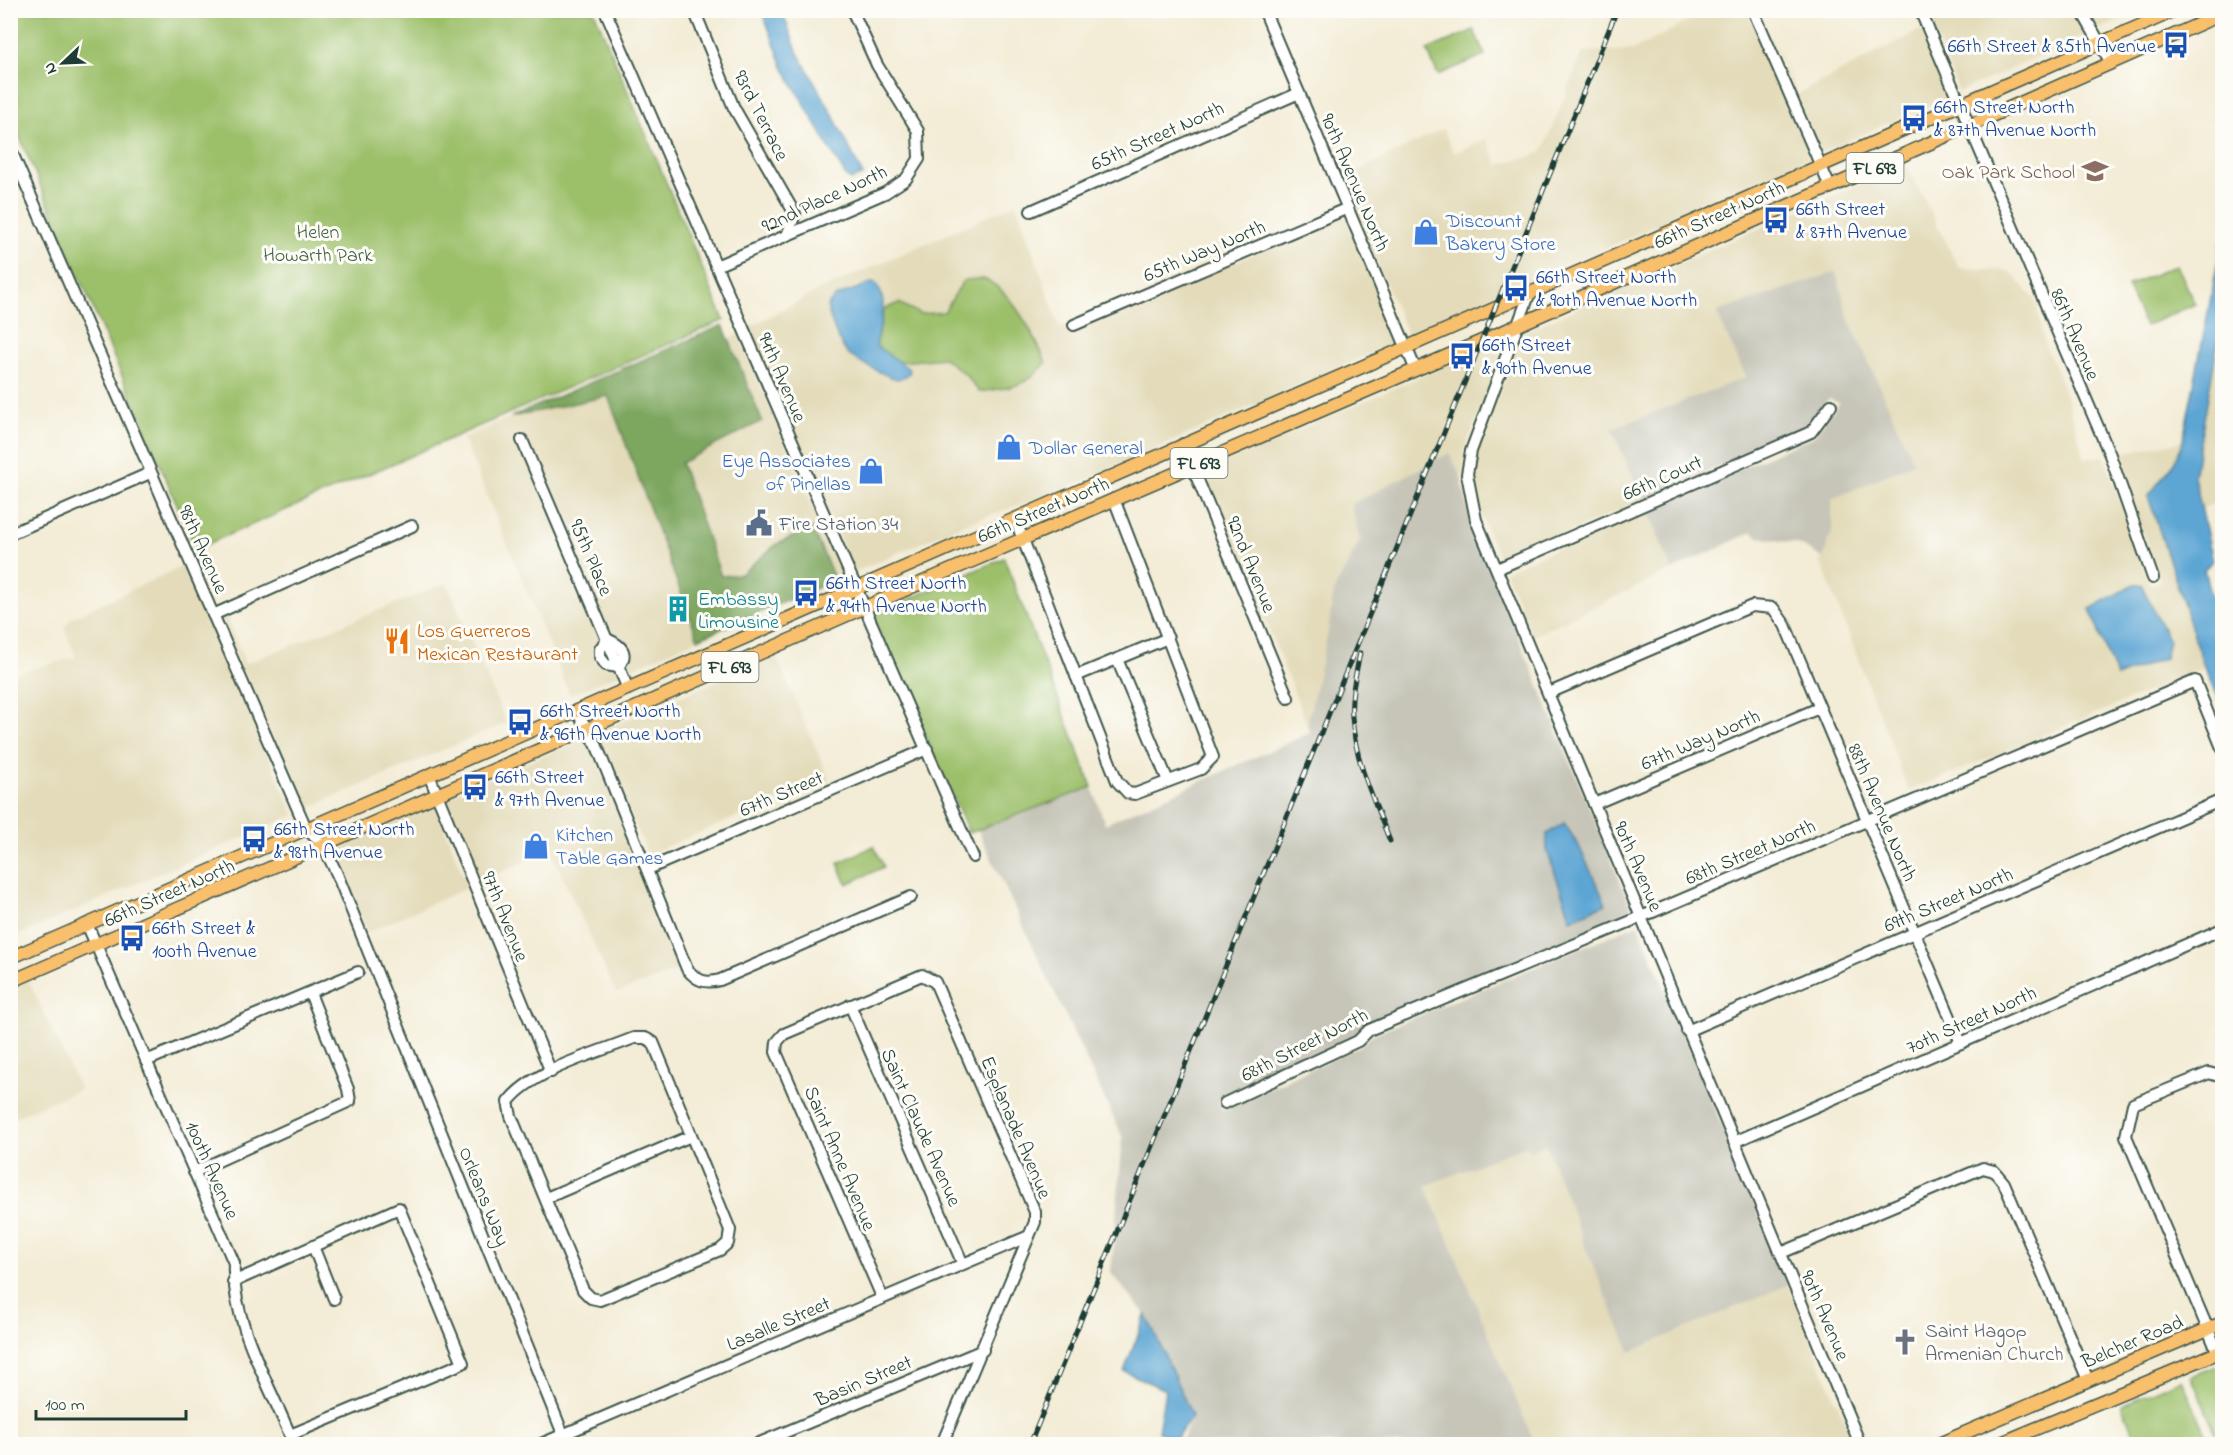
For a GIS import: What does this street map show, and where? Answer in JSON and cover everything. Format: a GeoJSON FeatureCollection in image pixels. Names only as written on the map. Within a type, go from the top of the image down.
{"type":"FeatureCollection","features":[{"type":"Feature","properties":{"kind":"main road","name":"66th Street North"},"geometry":{"type":"LineString","coordinates":[[10,958],[577,712],[854,588],[1529,295],[2176,10]]}},
{"type":"Feature","properties":{"kind":"main road","name":"66th Street North"},"geometry":{"type":"LineString","coordinates":[[10,982],[863,608],[1520,324],[2223,14]]}},
{"type":"Feature","properties":{"kind":"main road"},"geometry":{"type":"LineString","coordinates":[[1685,226],[1694,246]]}},
{"type":"Feature","properties":{"kind":"main road","name":"Belcher Road"},"geometry":{"type":"LineString","coordinates":[[1939,1444],[2223,1323]]}},
{"type":"Feature","properties":{"kind":"main road"},"geometry":{"type":"LineString","coordinates":[[1999,1444],[2220,1352]]}},
{"type":"Feature","properties":{"kind":"street","name":"94th Avenue"},"geometry":{"type":"LineString","coordinates":[[605,10],[854,588],[973,857]]}},
{"type":"Feature","properties":{"kind":"street","name":"93rd Terrace"},"geometry":{"type":"LineString","coordinates":[[694,10],[734,108],[795,214],[788,232]]}},
{"type":"Feature","properties":{"kind":"street","name":"92nd Place North"},"geometry":{"type":"LineString","coordinates":[[716,266],[788,232],[885,192],[906,179],[919,159],[918,131],[877,65],[852,10]]}},
{"type":"Feature","properties":{"kind":"street","name":"90th Avenue North"},"geometry":{"type":"LineString","coordinates":[[1264,10],[1415,368]]}},
{"type":"Feature","properties":{"kind":"street"},"geometry":{"type":"LineString","coordinates":[[1753,10],[1830,187]]}},
{"type":"Feature","properties":{"kind":"street","name":"86th Avenue"},"geometry":{"type":"LineString","coordinates":[[1920,10],[1959,106],[2110,455],[2153,578]]}},
{"type":"Feature","properties":{"kind":"street"},"geometry":{"type":"LineString","coordinates":[[2081,10],[2102,43],[2111,63]]}},
{"type":"Feature","properties":{"kind":"street","name":"65th Street North"},"geometry":{"type":"LineString","coordinates":[[1031,211],[1299,93]]}},
{"type":"Feature","properties":{"kind":"street","name":"98th Avenue"},"geometry":{"type":"LineString","coordinates":[[10,148],[113,380],[150,473],[306,828],[323,845],[371,960]]}},
{"type":"Feature","properties":{"kind":"street","name":"65th Way North"},"geometry":{"type":"LineString","coordinates":[[1074,325],[1348,208]]}},
{"type":"Feature","properties":{"kind":"street","name":"90th Avenue"},"geometry":{"type":"LineString","coordinates":[[1529,295],[1520,324],[1477,432],[1467,474],[1476,520],[1860,1444]]}},
{"type":"Feature","properties":{"kind":"street","name":"66th Court"},"geometry":{"type":"LineString","coordinates":[[1497,569],[1811,432],[1831,405]]}},
{"type":"Feature","properties":{"kind":"street","name":"95th Place"},"geometry":{"type":"LineString","coordinates":[[522,440],[628,689]]}},
{"type":"Feature","properties":{"kind":"street","name":"92nd Avenue"},"geometry":{"type":"LineString","coordinates":[[1183,444],[1288,698]]}},
{"type":"Feature","properties":{"kind":"street"},"geometry":{"type":"LineString","coordinates":[[10,534],[150,473]]}},
{"type":"Feature","properties":{"kind":"street"},"geometry":{"type":"LineString","coordinates":[[1015,519],[1121,788],[1135,794],[1201,769],[1213,757],[1114,499]]}},
{"type":"Feature","properties":{"kind":"street"},"geometry":{"type":"LineString","coordinates":[[213,615],[412,526]]}},
{"type":"Feature","properties":{"kind":"street","name":"88th Avenue North"},"geometry":{"type":"LineString","coordinates":[[1549,693],[1752,606],[1761,605],[1773,608],[1780,614],[1961,1043]]}},
{"type":"Feature","properties":{"kind":"street"},"geometry":{"type":"LineString","coordinates":[[1076,676],[1168,638]]}},
{"type":"Feature","properties":{"kind":"street"},"geometry":{"type":"LineString","coordinates":[[1117,659],[1168,782]]}},
{"type":"Feature","properties":{"kind":"street","name":"68th Street North"},"geometry":{"type":"LineString","coordinates":[[1225,1103],[1359,1041],[1369,1030],[2195,681],[2223,748]]}},
{"type":"Feature","properties":{"kind":"street","name":"67th Way North"},"geometry":{"type":"LineString","coordinates":[[1594,804],[1819,708]]}},
{"type":"Feature","properties":{"kind":"street"},"geometry":{"type":"LineString","coordinates":[[577,712],[596,744],[687,969],[694,978],[702,982],[720,980],[911,897]]}},
{"type":"Feature","properties":{"kind":"street","name":"67th Street"},"geometry":{"type":"LineString","coordinates":[[648,869],[927,749]]}},
{"type":"Feature","properties":{"kind":"street","name":"97th Avenue"},"geometry":{"type":"LineString","coordinates":[[429,775],[551,1072]]}},
{"type":"Feature","properties":{"kind":"street","name":"69th Street North"},"geometry":{"type":"LineString","coordinates":[[1688,1031],[2223,800]]}},
{"type":"Feature","properties":{"kind":"street","name":"100th Avenue"},"geometry":{"type":"LineString","coordinates":[[87,924],[234,1263],[233,1282],[237,1307],[290,1435],[463,1363],[399,1208],[313,1246]]}},
{"type":"Feature","properties":{"kind":"street","name":"70th Street North"},"geometry":{"type":"LineString","coordinates":[[1734,1142],[2223,929]]}},
{"type":"Feature","properties":{"kind":"street","name":"Orleans Way"},"geometry":{"type":"LineString","coordinates":[[371,960],[565,1440]]}},
{"type":"Feature","properties":{"kind":"street"},"geometry":{"type":"LineString","coordinates":[[146,1061],[358,972]]}},
{"type":"Feature","properties":{"kind":"street","name":"Esplanade Avenue"},"geometry":{"type":"LineString","coordinates":[[850,1005],[922,975],[935,982],[1035,1212],[1035,1221],[1029,1236],[942,1444]]}},
{"type":"Feature","properties":{"kind":"street"},"geometry":{"type":"LineString","coordinates":[[194,1172],[350,1101],[348,1089],[310,993]]}},
{"type":"Feature","properties":{"kind":"street","name":"Saint Anne Avenue"},"geometry":{"type":"LineString","coordinates":[[850,1005],[784,1034],[777,1042],[776,1052],[882,1298]]}},
{"type":"Feature","properties":{"kind":"street","name":"Saint Claude Avenue"},"geometry":{"type":"LineString","coordinates":[[850,1005],[962,1262]]}},
{"type":"Feature","properties":{"kind":"street"},"geometry":{"type":"LineString","coordinates":[[634,1038],[645,1038],[653,1042],[730,1230],[728,1243],[720,1250],[600,1300],[591,1298],[583,1290],[511,1116],[508,1101],[516,1090],[551,1072],[634,1038]]}},
{"type":"Feature","properties":{"kind":"street"},"geometry":{"type":"LineString","coordinates":[[2220,1352],[2208,1330],[2126,1136],[2133,1104],[2210,1073],[2223,1077]]}},
{"type":"Feature","properties":{"kind":"street"},"geometry":{"type":"LineString","coordinates":[[546,1198],[691,1136]]}},
{"type":"Feature","properties":{"kind":"street"},"geometry":{"type":"LineString","coordinates":[[1780,1253],[1983,1168],[1994,1171],[2004,1183],[2088,1380]]}},
{"type":"Feature","properties":{"kind":"street","name":"Lasalle Street"},"geometry":{"type":"LineString","coordinates":[[541,1444],[565,1440],[962,1262],[1029,1236]]}},
{"type":"Feature","properties":{"kind":"street"},"geometry":{"type":"LineString","coordinates":[[233,1282],[313,1246],[334,1299]]}},
{"type":"Feature","properties":{"kind":"street","name":"Basin Street"},"geometry":{"type":"LineString","coordinates":[[757,1444],[983,1350]]}},
{"type":"Feature","properties":{"kind":"shaded area"},"geometry":{"type":"Polygon","coordinates":[[[1709,10],[1747,11],[1811,157],[1408,336],[1342,179],[1443,129],[1454,153],[1487,139],[1498,165],[1542,153],[1583,52],[1634,50],[1709,10]]]}},
{"type":"Feature","properties":{"kind":"shaded area"},"geometry":{"type":"Polygon","coordinates":[[[1926,11],[1929,17],[1936,19],[1956,11],[2075,11],[2088,34],[1959,92],[1926,11]]]}},
{"type":"Feature","properties":{"kind":"shaded area"},"geometry":{"type":"Polygon","coordinates":[[[2087,11],[2141,11],[2099,29],[2087,11]]]}},
{"type":"Feature","properties":{"kind":"shaded area"},"geometry":{"type":"Polygon","coordinates":[[[1921,30],[1948,96],[1821,153],[1769,33],[1798,94],[1921,30]]]}},
{"type":"Feature","properties":{"kind":"shaded area"},"geometry":{"type":"Polygon","coordinates":[[[1906,164],[1959,268],[2009,271],[2035,299],[2045,345],[2061,381],[2085,459],[2104,456],[2150,585],[2160,581],[2115,454],[2183,441],[2172,466],[2149,496],[2205,668],[1909,791],[1821,562],[1832,532],[1832,500],[1848,317],[1836,273],[1716,312],[1747,377],[1613,429],[1643,500],[1501,562],[1482,518],[1472,474],[1476,451],[1523,332],[1906,164]]]}},
{"type":"Feature","properties":{"kind":"shaded area"},"geometry":{"type":"Polygon","coordinates":[[[1016,204],[1060,328],[1068,325],[1071,332],[1345,215],[1398,341],[1058,492],[964,524],[854,572],[748,328],[822,289],[1016,204]],[[964,280],[944,312],[920,315],[899,303],[883,310],[881,290],[849,355],[896,379],[903,378],[908,368],[899,362],[944,358],[966,375],[1035,337],[994,283],[964,280]]]}},
{"type":"Feature","properties":{"kind":"shaded area"},"geometry":{"type":"Polygon","coordinates":[[[1836,272],[1848,317],[1914,463],[1832,499],[1832,532],[1823,558],[1798,544],[1758,537],[1752,532],[1672,570],[1647,509],[1813,437],[1839,403],[1829,398],[1807,428],[1643,500],[1612,429],[1746,377],[1716,312],[1836,272]]]}},
{"type":"Feature","properties":{"kind":"shaded area"},"geometry":{"type":"Polygon","coordinates":[[[2221,329],[2222,499],[2202,509],[2194,476],[2221,329]]]}},
{"type":"Feature","properties":{"kind":"shaded area"},"geometry":{"type":"Polygon","coordinates":[[[738,334],[843,576],[835,580],[812,529],[777,544],[741,574],[721,576],[681,463],[762,421],[728,339],[738,334]]]}},
{"type":"Feature","properties":{"kind":"shaded area"},"geometry":{"type":"Polygon","coordinates":[[[1508,338],[1465,449],[1462,480],[1451,454],[1360,540],[1334,590],[1328,632],[1307,724],[1205,471],[1508,338]]]}},
{"type":"Feature","properties":{"kind":"shaded area"},"geometry":{"type":"Polygon","coordinates":[[[608,395],[698,639],[570,695],[463,438],[511,417],[608,395]]]}},
{"type":"Feature","properties":{"kind":"shaded area"},"geometry":{"type":"Polygon","coordinates":[[[1450,453],[1462,480],[1471,523],[1634,915],[1355,1037],[1218,1101],[1222,1110],[1361,1046],[1372,1035],[1638,924],[1788,1285],[1630,1352],[1592,1264],[1546,1145],[1531,1151],[1525,1146],[1426,1186],[1535,1444],[1181,1444],[1192,1416],[1146,1315],[1111,1273],[1123,1138],[978,830],[1092,787],[1105,824],[1310,733],[1307,724],[1328,632],[1334,590],[1360,540],[1351,504],[1450,453]]]}},
{"type":"Feature","properties":{"kind":"shaded area"},"geometry":{"type":"Polygon","coordinates":[[[1647,509],[1672,570],[1532,636],[1505,571],[1647,509]]]}},
{"type":"Feature","properties":{"kind":"shaded area"},"geometry":{"type":"Polygon","coordinates":[[[185,565],[294,815],[11,938],[11,675],[76,657],[64,628],[71,618],[185,565]]]}},
{"type":"Feature","properties":{"kind":"shaded area"},"geometry":{"type":"Polygon","coordinates":[[[447,583],[506,723],[304,810],[220,618],[226,615],[245,664],[447,583]]]}},
{"type":"Feature","properties":{"kind":"shaded area"},"geometry":{"type":"Polygon","coordinates":[[[776,656],[829,779],[648,854],[596,733],[776,656]]]}},
{"type":"Feature","properties":{"kind":"shaded area"},"geometry":{"type":"Polygon","coordinates":[[[585,738],[591,747],[643,872],[681,969],[616,993],[551,850],[479,882],[445,798],[585,738]]]}},
{"type":"Feature","properties":{"kind":"shaded area"},"geometry":{"type":"Polygon","coordinates":[[[434,803],[468,887],[368,932],[331,847],[434,803]]]}},
{"type":"Feature","properties":{"kind":"shaded area"},"geometry":{"type":"Polygon","coordinates":[[[28,980],[80,1089],[11,1119],[10,988],[28,980]]]}},
{"type":"Feature","properties":{"kind":"shaded area"},"geometry":{"type":"Polygon","coordinates":[[[1546,1144],[1592,1264],[1630,1352],[1788,1285],[1854,1444],[1535,1444],[1426,1186],[1525,1146],[1531,1151],[1546,1144]]]}},
{"type":"Feature","properties":{"kind":"green space","name":"Helen Howarth Park"},"geometry":{"type":"Polygon","coordinates":[[[10,11],[594,11],[724,320],[196,549],[11,117],[10,11]]]}},
{"type":"Feature","properties":{"kind":"green space"},"geometry":{"type":"Polygon","coordinates":[[[1474,30],[1485,55],[1438,75],[1427,50],[1474,30]]]}},
{"type":"Feature","properties":{"kind":"green space"},"geometry":{"type":"Polygon","coordinates":[[[2177,265],[2195,304],[2145,326],[2127,286],[2177,265]]]}},
{"type":"Feature","properties":{"kind":"green space"},"geometry":{"type":"Polygon","coordinates":[[[984,279],[994,284],[1013,303],[1029,328],[1046,363],[1030,378],[1009,387],[979,392],[966,375],[944,358],[899,362],[876,346],[884,309],[899,303],[920,314],[944,312],[964,280],[984,279]]]}},
{"type":"Feature","properties":{"kind":"green space"},"geometry":{"type":"Polygon","coordinates":[[[723,325],[762,421],[681,463],[721,576],[741,574],[777,544],[812,528],[835,580],[698,639],[608,396],[511,417],[723,325]]]}},
{"type":"Feature","properties":{"kind":"green space"},"geometry":{"type":"Polygon","coordinates":[[[1004,558],[1092,787],[969,833],[872,615],[1004,558]]]}},
{"type":"Feature","properties":{"kind":"green space"},"geometry":{"type":"Polygon","coordinates":[[[874,846],[884,867],[847,884],[838,863],[874,846]]]}},
{"type":"Feature","properties":{"kind":"green space"},"geometry":{"type":"Polygon","coordinates":[[[2216,1366],[2222,1374],[2222,1444],[2220,1444],[2191,1376],[2216,1366]]]}},
{"type":"Feature","properties":{"kind":"green space"},"geometry":{"type":"Polygon","coordinates":[[[2182,1379],[2206,1436],[2204,1440],[2193,1444],[2139,1444],[2121,1405],[2182,1379]]]}},
{"type":"Feature","properties":{"kind":"water"},"geometry":{"type":"Polygon","coordinates":[[[762,11],[782,11],[798,53],[829,107],[863,175],[851,180],[846,177],[784,69],[762,11]]]}},
{"type":"Feature","properties":{"kind":"water"},"geometry":{"type":"Polygon","coordinates":[[[2222,241],[2222,319],[2194,476],[2213,560],[2204,570],[2222,639],[2222,709],[2204,666],[2148,496],[2172,466],[2182,445],[2222,241]]]}},
{"type":"Feature","properties":{"kind":"water"},"geometry":{"type":"Polygon","coordinates":[[[874,282],[882,296],[883,304],[876,346],[908,368],[910,372],[898,379],[848,354],[838,337],[827,306],[835,297],[874,282]]]}},
{"type":"Feature","properties":{"kind":"water"},"geometry":{"type":"Polygon","coordinates":[[[2134,584],[2142,586],[2169,641],[2165,658],[2116,677],[2090,609],[2134,584]]]}},
{"type":"Feature","properties":{"kind":"water"},"geometry":{"type":"Polygon","coordinates":[[[1564,823],[1578,844],[1606,904],[1571,919],[1547,850],[1547,834],[1564,823]]]}},
{"type":"Feature","properties":{"kind":"water"},"geometry":{"type":"Polygon","coordinates":[[[1146,1314],[1192,1416],[1176,1439],[1158,1432],[1165,1390],[1124,1371],[1146,1314]]]}},
{"type":"Feature","properties":{"kind":"railway"},"geometry":{"type":"LineString","coordinates":[[1030,1444],[1617,10]]}},
{"type":"Feature","properties":{"kind":"railway"},"geometry":{"type":"LineString","coordinates":[[1360,653],[1352,701],[1354,733],[1366,780],[1390,841]]}},
{"type":"Feature","properties":{"kind":"place","name":"66th Street & 85th Avenue"},"geometry":{"type":"Point","coordinates":[2176,45]}},
{"type":"Feature","properties":{"kind":"place","name":"66th Street North & 87th Avenue North"},"geometry":{"type":"Point","coordinates":[1914,118]}},
{"type":"Feature","properties":{"kind":"place","name":"Oak Park School"},"geometry":{"type":"Point","coordinates":[2095,171]}},
{"type":"Feature","properties":{"kind":"place","name":"66th Street & 87th Avenue"},"geometry":{"type":"Point","coordinates":[1776,220]}},
{"type":"Feature","properties":{"kind":"place","name":"Discount Bakery Store"},"geometry":{"type":"Point","coordinates":[1426,232]}},
{"type":"Feature","properties":{"kind":"place","name":"66th Street North & 90th Avenue North"},"geometry":{"type":"Point","coordinates":[1516,288]}},
{"type":"Feature","properties":{"kind":"place","name":"66th Street & 90th Avenue"},"geometry":{"type":"Point","coordinates":[1462,356]}},
{"type":"Feature","properties":{"kind":"place","name":"Dollar General"},"geometry":{"type":"Point","coordinates":[1009,447]}},
{"type":"Feature","properties":{"kind":"place","name":"Eye Associates of Pinellas"},"geometry":{"type":"Point","coordinates":[871,471]}},
{"type":"Feature","properties":{"kind":"place","name":"Fire Station 34"},"geometry":{"type":"Point","coordinates":[759,523]}},
{"type":"Feature","properties":{"kind":"place","name":"66th Street North & 94th Avenue North"},"geometry":{"type":"Point","coordinates":[806,593]}},
{"type":"Feature","properties":{"kind":"place","name":"Embassy Limousine"},"geometry":{"type":"Point","coordinates":[678,609]}},
{"type":"Feature","properties":{"kind":"place","name":"Los Guerreros Mexican Restaurant"},"geometry":{"type":"Point","coordinates":[397,641]}},
{"type":"Feature","properties":{"kind":"place","name":"66th Street North & 96th Avenue North"},"geometry":{"type":"Point","coordinates":[520,722]}},
{"type":"Feature","properties":{"kind":"place","name":"66th Street & 97th Avenue"},"geometry":{"type":"Point","coordinates":[475,787]}},
{"type":"Feature","properties":{"kind":"place","name":"66th Street North & 98th Avenue"},"geometry":{"type":"Point","coordinates":[254,839]}},
{"type":"Feature","properties":{"kind":"place","name":"Kitchen Table Games"},"geometry":{"type":"Point","coordinates":[536,846]}},
{"type":"Feature","properties":{"kind":"place","name":"66th Street & 100th Avenue"},"geometry":{"type":"Point","coordinates":[132,938]}},
{"type":"Feature","properties":{"kind":"place","name":"Saint Hagop Armenian Church"},"geometry":{"type":"Point","coordinates":[1905,1342]}}]}
